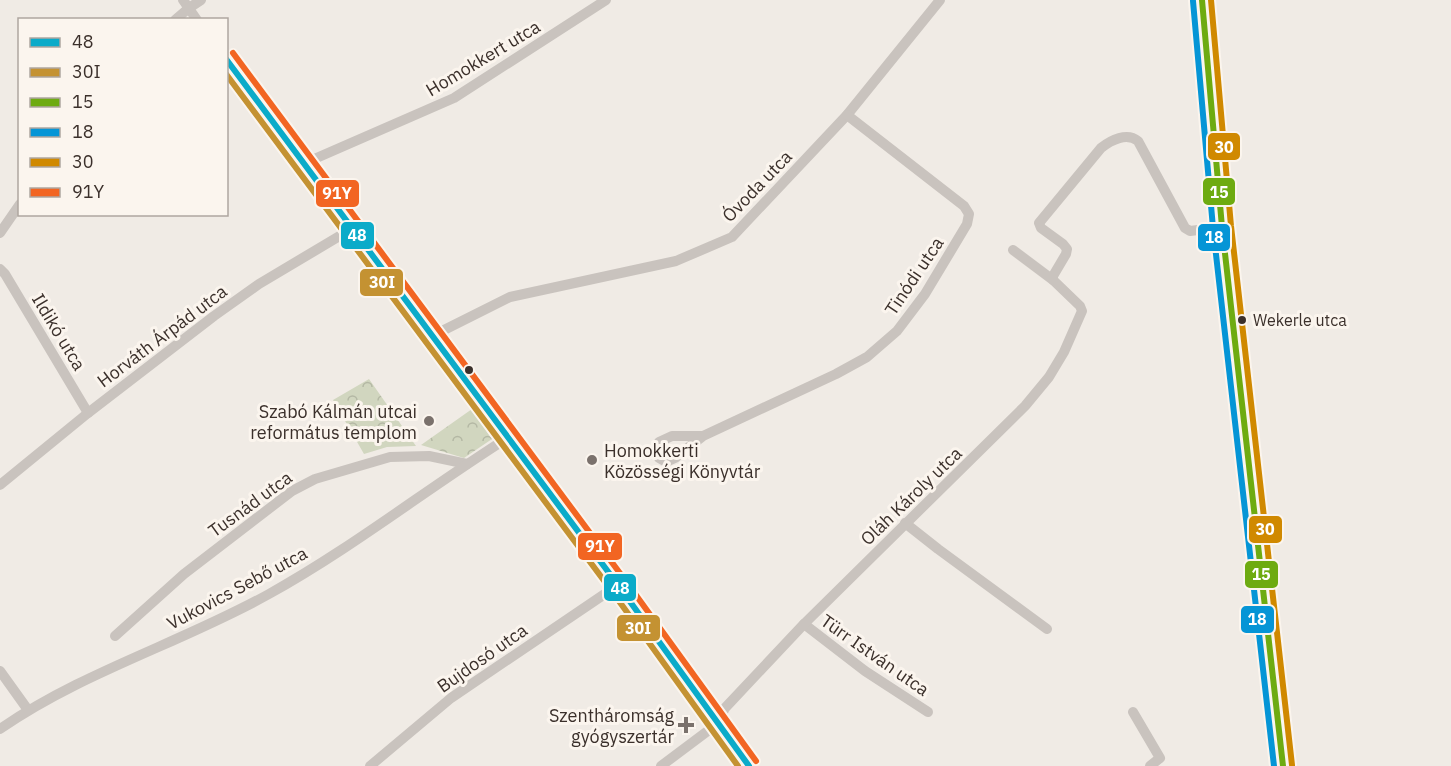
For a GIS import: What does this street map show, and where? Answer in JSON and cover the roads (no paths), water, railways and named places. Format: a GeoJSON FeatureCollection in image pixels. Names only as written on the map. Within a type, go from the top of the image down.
{"type":"FeatureCollection","features":[{"type":"Feature","properties":{"kind":"street"},"geometry":{"type":"LineString","coordinates":[[176,18],[186,4],[201,0]]}},
{"type":"Feature","properties":{"kind":"street","name":"Homokkert utca"},"geometry":{"type":"LineString","coordinates":[[305,164],[454,98],[606,0]]}},
{"type":"Feature","properties":{"kind":"street","name":"Óvoda utca"},"geometry":{"type":"LineString","coordinates":[[434,335],[510,297],[676,261],[732,237],[847,115],[940,0]]}},
{"type":"Feature","properties":{"kind":"street"},"geometry":{"type":"LineString","coordinates":[[1202,0],[1222,227],[1283,766]]}},
{"type":"Feature","properties":{"kind":"street"},"geometry":{"type":"LineString","coordinates":[[186,4],[196,18]]}},
{"type":"Feature","properties":{"kind":"street"},"geometry":{"type":"LineString","coordinates":[[228,61],[434,335],[749,766]]}},
{"type":"Feature","properties":{"kind":"street","name":"Tinódi utca"},"geometry":{"type":"LineString","coordinates":[[703,436],[836,374],[867,357],[897,331],[925,294],[967,224],[969,214],[964,206],[847,115]]}},
{"type":"Feature","properties":{"kind":"street"},"geometry":{"type":"LineString","coordinates":[[1053,280],[1067,249],[1039,224],[1101,148],[1127,136],[1133,136],[1138,141],[1185,228],[1190,231],[1222,227]]}},
{"type":"Feature","properties":{"kind":"street"},"geometry":{"type":"LineString","coordinates":[[0,233],[18,207]]}},
{"type":"Feature","properties":{"kind":"street","name":"Horváth Árpád utca"},"geometry":{"type":"LineString","coordinates":[[0,485],[88,413],[214,316],[259,284],[353,228]]}},
{"type":"Feature","properties":{"kind":"street","name":"Oláh Károly utca"},"geometry":{"type":"LineString","coordinates":[[661,766],[717,724],[725,708],[804,624],[1017,414],[1049,376],[1064,352],[1082,311],[1080,306],[1053,280],[1013,250]]}},
{"type":"Feature","properties":{"kind":"street","name":"Ildikó utca"},"geometry":{"type":"LineString","coordinates":[[0,269],[88,413]]}},
{"type":"Feature","properties":{"kind":"street","name":"Vukovics Sebő utca"},"geometry":{"type":"LineString","coordinates":[[0,729],[28,710],[122,663],[213,623],[269,594],[325,561],[509,437]]}},
{"type":"Feature","properties":{"kind":"street","name":"Tusnád utca"},"geometry":{"type":"LineString","coordinates":[[115,636],[184,574],[292,491],[315,479],[390,457],[429,456],[466,464]]}},
{"type":"Feature","properties":{"kind":"street"},"geometry":{"type":"LineString","coordinates":[[905,523],[1047,629]]}},
{"type":"Feature","properties":{"kind":"street","name":"Bujdosó utca"},"geometry":{"type":"LineString","coordinates":[[370,766],[451,698],[618,585]]}},
{"type":"Feature","properties":{"kind":"street","name":"Türr István utca"},"geometry":{"type":"LineString","coordinates":[[804,624],[865,671],[928,712]]}},
{"type":"Feature","properties":{"kind":"street"},"geometry":{"type":"LineString","coordinates":[[0,671],[28,710]]}},
{"type":"Feature","properties":{"kind":"street"},"geometry":{"type":"LineString","coordinates":[[1134,712],[1160,758],[1150,766]]}},
{"type":"Feature","properties":{"kind":"place","name":"Wekerle utca"},"geometry":{"type":"Point","coordinates":[1242,320]}},
{"type":"Feature","properties":{"kind":"place","name":"Szabó Kálmán utcai református templom"},"geometry":{"type":"Point","coordinates":[429,421]}},
{"type":"Feature","properties":{"kind":"place","name":"Homokkerti Közösségi Könyvtár"},"geometry":{"type":"Point","coordinates":[592,460]}},
{"type":"Feature","properties":{"kind":"place","name":"Szentháromság gyógyszertár"},"geometry":{"type":"Point","coordinates":[686,725]}}]}
